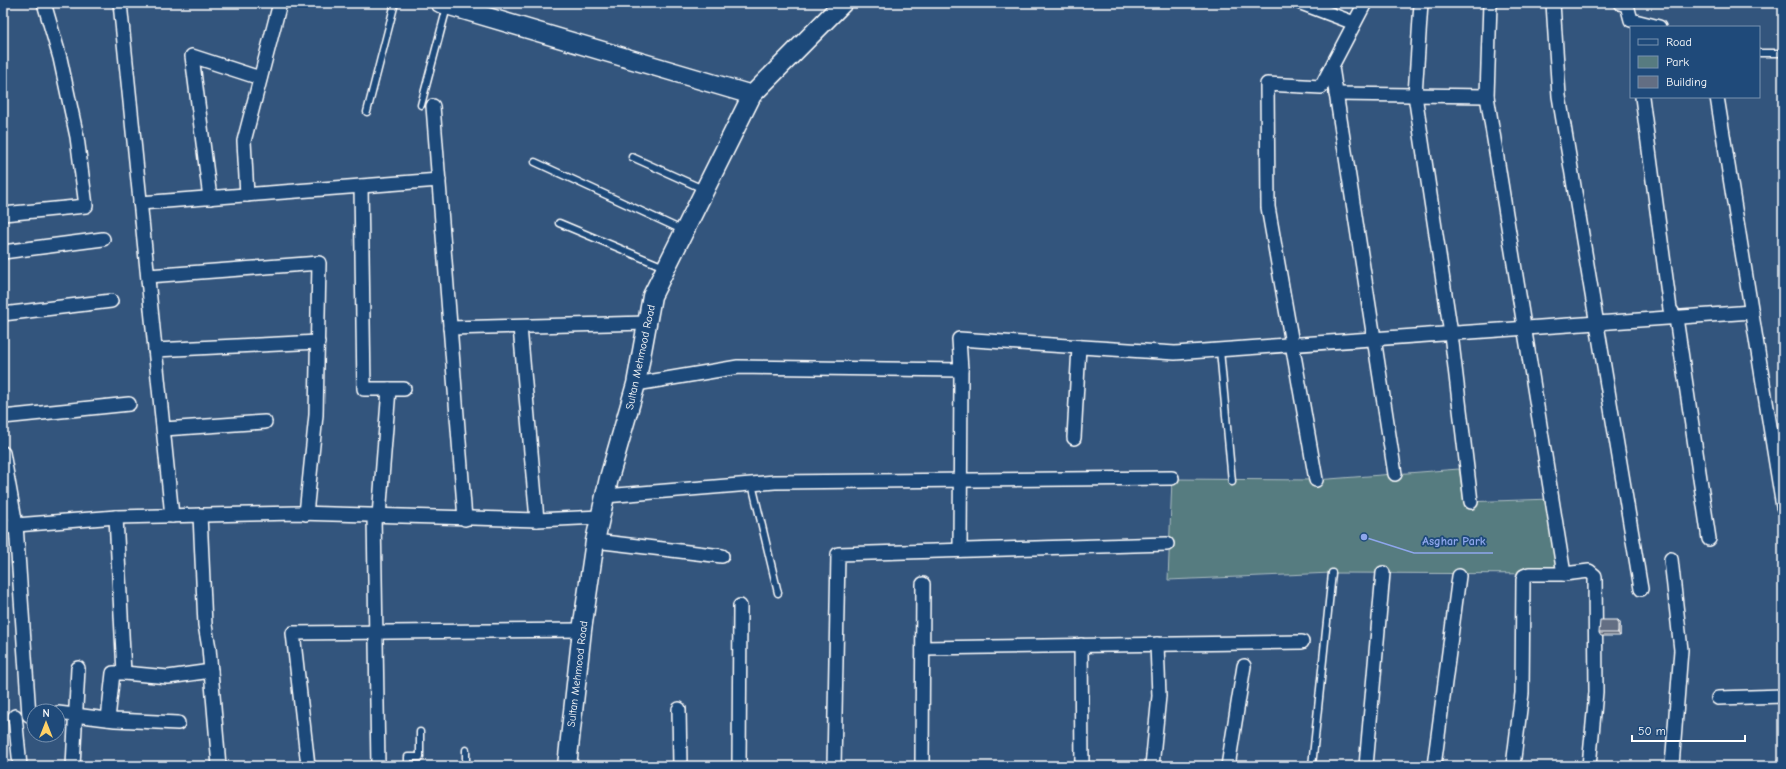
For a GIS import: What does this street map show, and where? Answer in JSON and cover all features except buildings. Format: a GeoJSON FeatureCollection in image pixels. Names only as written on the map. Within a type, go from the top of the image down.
{"type":"FeatureCollection","features":[{"type":"Feature","properties":{"kind":"street"},"geometry":{"type":"LineString","coordinates":[[3,214],[86,206],[77,137],[60,58],[44,3]]}},
{"type":"Feature","properties":{"kind":"street"},"geometry":{"type":"LineString","coordinates":[[120,3],[172,516]]}},
{"type":"Feature","properties":{"kind":"street"},"geometry":{"type":"LineString","coordinates":[[247,195],[244,141],[280,3]]}},
{"type":"Feature","properties":{"kind":"street","name":"Sultan Mehmood Road"},"geometry":{"type":"LineString","coordinates":[[567,766],[582,630],[595,541],[609,478],[636,384],[652,296],[752,95],[843,3]]}},
{"type":"Feature","properties":{"kind":"street"},"geometry":{"type":"LineString","coordinates":[[1301,3],[1354,23]]}},
{"type":"Feature","properties":{"kind":"street"},"geometry":{"type":"LineString","coordinates":[[1316,480],[1268,207],[1267,84],[1321,87],[1365,3]]}},
{"type":"Feature","properties":{"kind":"street"},"geometry":{"type":"LineString","coordinates":[[1420,3],[1415,95],[1451,334],[1471,502]]}},
{"type":"Feature","properties":{"kind":"street"},"geometry":{"type":"LineString","coordinates":[[1490,3],[1487,96],[1564,574]]}},
{"type":"Feature","properties":{"kind":"street"},"geometry":{"type":"LineString","coordinates":[[1552,3],[1559,96],[1598,323],[1641,589]]}},
{"type":"Feature","properties":{"kind":"street"},"geometry":{"type":"LineString","coordinates":[[1620,3],[1627,5],[1632,24],[1650,26]]}},
{"type":"Feature","properties":{"kind":"street"},"geometry":{"type":"LineString","coordinates":[[444,4],[752,95]]}},
{"type":"Feature","properties":{"kind":"street"},"geometry":{"type":"LineString","coordinates":[[210,198],[192,56],[260,78]]}},
{"type":"Feature","properties":{"kind":"street"},"geometry":{"type":"LineString","coordinates":[[1332,67],[1395,474]]}},
{"type":"Feature","properties":{"kind":"street"},"geometry":{"type":"LineString","coordinates":[[1336,94],[1487,96]]}},
{"type":"Feature","properties":{"kind":"street"},"geometry":{"type":"LineString","coordinates":[[1642,98],[1670,310],[1676,318],[1710,539]]}},
{"type":"Feature","properties":{"kind":"street"},"geometry":{"type":"LineString","coordinates":[[1717,98],[1783,507]]}},
{"type":"Feature","properties":{"kind":"street"},"geometry":{"type":"LineString","coordinates":[[427,105],[439,180],[465,519]]}},
{"type":"Feature","properties":{"kind":"street"},"geometry":{"type":"LineString","coordinates":[[140,203],[439,180]]}},
{"type":"Feature","properties":{"kind":"street"},"geometry":{"type":"LineString","coordinates":[[361,186],[364,389],[404,389]]}},
{"type":"Feature","properties":{"kind":"street"},"geometry":{"type":"LineString","coordinates":[[3,252],[103,239]]}},
{"type":"Feature","properties":{"kind":"street"},"geometry":{"type":"LineString","coordinates":[[148,276],[320,263],[316,414],[306,514]]}},
{"type":"Feature","properties":{"kind":"street"},"geometry":{"type":"LineString","coordinates":[[3,314],[111,301]]}},
{"type":"Feature","properties":{"kind":"street"},"geometry":{"type":"LineString","coordinates":[[960,550],[961,370],[959,339],[1175,353],[1752,312]]}},
{"type":"Feature","properties":{"kind":"street"},"geometry":{"type":"LineString","coordinates":[[450,328],[647,324]]}},
{"type":"Feature","properties":{"kind":"street"},"geometry":{"type":"LineString","coordinates":[[520,327],[536,520]]}},
{"type":"Feature","properties":{"kind":"street"},"geometry":{"type":"LineString","coordinates":[[156,350],[318,342]]}},
{"type":"Feature","properties":{"kind":"street"},"geometry":{"type":"LineString","coordinates":[[1074,438],[1079,347]]}},
{"type":"Feature","properties":{"kind":"street"},"geometry":{"type":"LineString","coordinates":[[636,384],[738,367],[961,370]]}},
{"type":"Feature","properties":{"kind":"street"},"geometry":{"type":"LineString","coordinates":[[378,766],[376,633],[377,516],[390,389]]}},
{"type":"Feature","properties":{"kind":"street"},"geometry":{"type":"LineString","coordinates":[[3,417],[129,404]]}},
{"type":"Feature","properties":{"kind":"street"},"geometry":{"type":"LineString","coordinates":[[164,429],[265,422]]}},
{"type":"Feature","properties":{"kind":"street"},"geometry":{"type":"LineString","coordinates":[[3,453],[16,525],[31,703]]}},
{"type":"Feature","properties":{"kind":"street"},"geometry":{"type":"LineString","coordinates":[[605,496],[775,482],[1172,478]]}},
{"type":"Feature","properties":{"kind":"street"},"geometry":{"type":"LineString","coordinates":[[3,528],[16,525],[116,517],[200,515],[306,514],[536,520],[600,517]]}},
{"type":"Feature","properties":{"kind":"street"},"geometry":{"type":"LineString","coordinates":[[200,515],[205,625],[211,671],[219,766]]}},
{"type":"Feature","properties":{"kind":"street"},"geometry":{"type":"LineString","coordinates":[[116,517],[124,673]]}},
{"type":"Feature","properties":{"kind":"street"},"geometry":{"type":"LineString","coordinates":[[595,541],[722,556]]}},
{"type":"Feature","properties":{"kind":"street"},"geometry":{"type":"LineString","coordinates":[[834,766],[838,554],[1167,544]]}},
{"type":"Feature","properties":{"kind":"street"},"geometry":{"type":"LineString","coordinates":[[1671,559],[1681,650],[1672,766]]}},
{"type":"Feature","properties":{"kind":"street"},"geometry":{"type":"LineString","coordinates":[[1513,766],[1522,693],[1524,576],[1529,574],[1564,574],[1589,571],[1595,576],[1596,692],[1590,766]]}},
{"type":"Feature","properties":{"kind":"street"},"geometry":{"type":"LineString","coordinates":[[1366,766],[1383,573]]}},
{"type":"Feature","properties":{"kind":"street"},"geometry":{"type":"LineString","coordinates":[[1434,766],[1459,576]]}},
{"type":"Feature","properties":{"kind":"street"},"geometry":{"type":"LineString","coordinates":[[922,766],[923,584]]}},
{"type":"Feature","properties":{"kind":"street"},"geometry":{"type":"LineString","coordinates":[[738,766],[740,606]]}},
{"type":"Feature","properties":{"kind":"street"},"geometry":{"type":"LineString","coordinates":[[308,766],[293,633],[582,630]]}},
{"type":"Feature","properties":{"kind":"street"},"geometry":{"type":"LineString","coordinates":[[923,648],[1302,642]]}},
{"type":"Feature","properties":{"kind":"street"},"geometry":{"type":"LineString","coordinates":[[1152,766],[1159,696],[1157,644]]}},
{"type":"Feature","properties":{"kind":"street"},"geometry":{"type":"LineString","coordinates":[[1081,645],[1082,766]]}},
{"type":"Feature","properties":{"kind":"street"},"geometry":{"type":"LineString","coordinates":[[1228,766],[1244,666]]}},
{"type":"Feature","properties":{"kind":"street"},"geometry":{"type":"LineString","coordinates":[[73,766],[78,668]]}},
{"type":"Feature","properties":{"kind":"street"},"geometry":{"type":"LineString","coordinates":[[108,719],[112,673],[168,677],[211,671]]}},
{"type":"Feature","properties":{"kind":"street"},"geometry":{"type":"LineString","coordinates":[[1718,698],[1783,696]]}},
{"type":"Feature","properties":{"kind":"street"},"geometry":{"type":"LineString","coordinates":[[679,709],[680,766]]}},
{"type":"Feature","properties":{"kind":"street"},"geometry":{"type":"LineString","coordinates":[[66,714],[108,719],[178,722]]}},
{"type":"Feature","properties":{"kind":"street"},"geometry":{"type":"LineString","coordinates":[[20,766],[9,716],[26,715]]}},
{"type":"Feature","properties":{"kind":"lane"},"geometry":{"type":"LineString","coordinates":[[366,112],[395,3]]}},
{"type":"Feature","properties":{"kind":"lane"},"geometry":{"type":"LineString","coordinates":[[427,105],[444,4]]}},
{"type":"Feature","properties":{"kind":"lane"},"geometry":{"type":"LineString","coordinates":[[1760,53],[1783,53]]}},
{"type":"Feature","properties":{"kind":"lane"},"geometry":{"type":"LineString","coordinates":[[632,157],[705,190]]}},
{"type":"Feature","properties":{"kind":"lane"},"geometry":{"type":"LineString","coordinates":[[535,162],[684,231]]}},
{"type":"Feature","properties":{"kind":"lane"},"geometry":{"type":"LineString","coordinates":[[559,223],[666,268]]}},
{"type":"Feature","properties":{"kind":"lane"},"geometry":{"type":"LineString","coordinates":[[1220,350],[1232,482]]}},
{"type":"Feature","properties":{"kind":"lane"},"geometry":{"type":"LineString","coordinates":[[752,484],[778,593]]}},
{"type":"Feature","properties":{"kind":"lane"},"geometry":{"type":"LineString","coordinates":[[1312,766],[1332,573]]}},
{"type":"Feature","properties":{"kind":"lane"},"geometry":{"type":"LineString","coordinates":[[408,766],[408,757],[420,757],[420,732]]}},
{"type":"Feature","properties":{"kind":"lane"},"geometry":{"type":"LineString","coordinates":[[466,750],[466,766]]}},
{"type":"Feature","properties":{"kind":"green space"},"geometry":{"type":"Polygon","coordinates":[[[1459,469],[1464,502],[1552,499],[1564,574],[1332,573],[1168,580],[1172,479],[1316,480],[1459,469]]]}},
{"type":"Feature","properties":{"kind":"place","name":"Asghar Park"},"geometry":{"type":"Point","coordinates":[1364,537]}}]}
